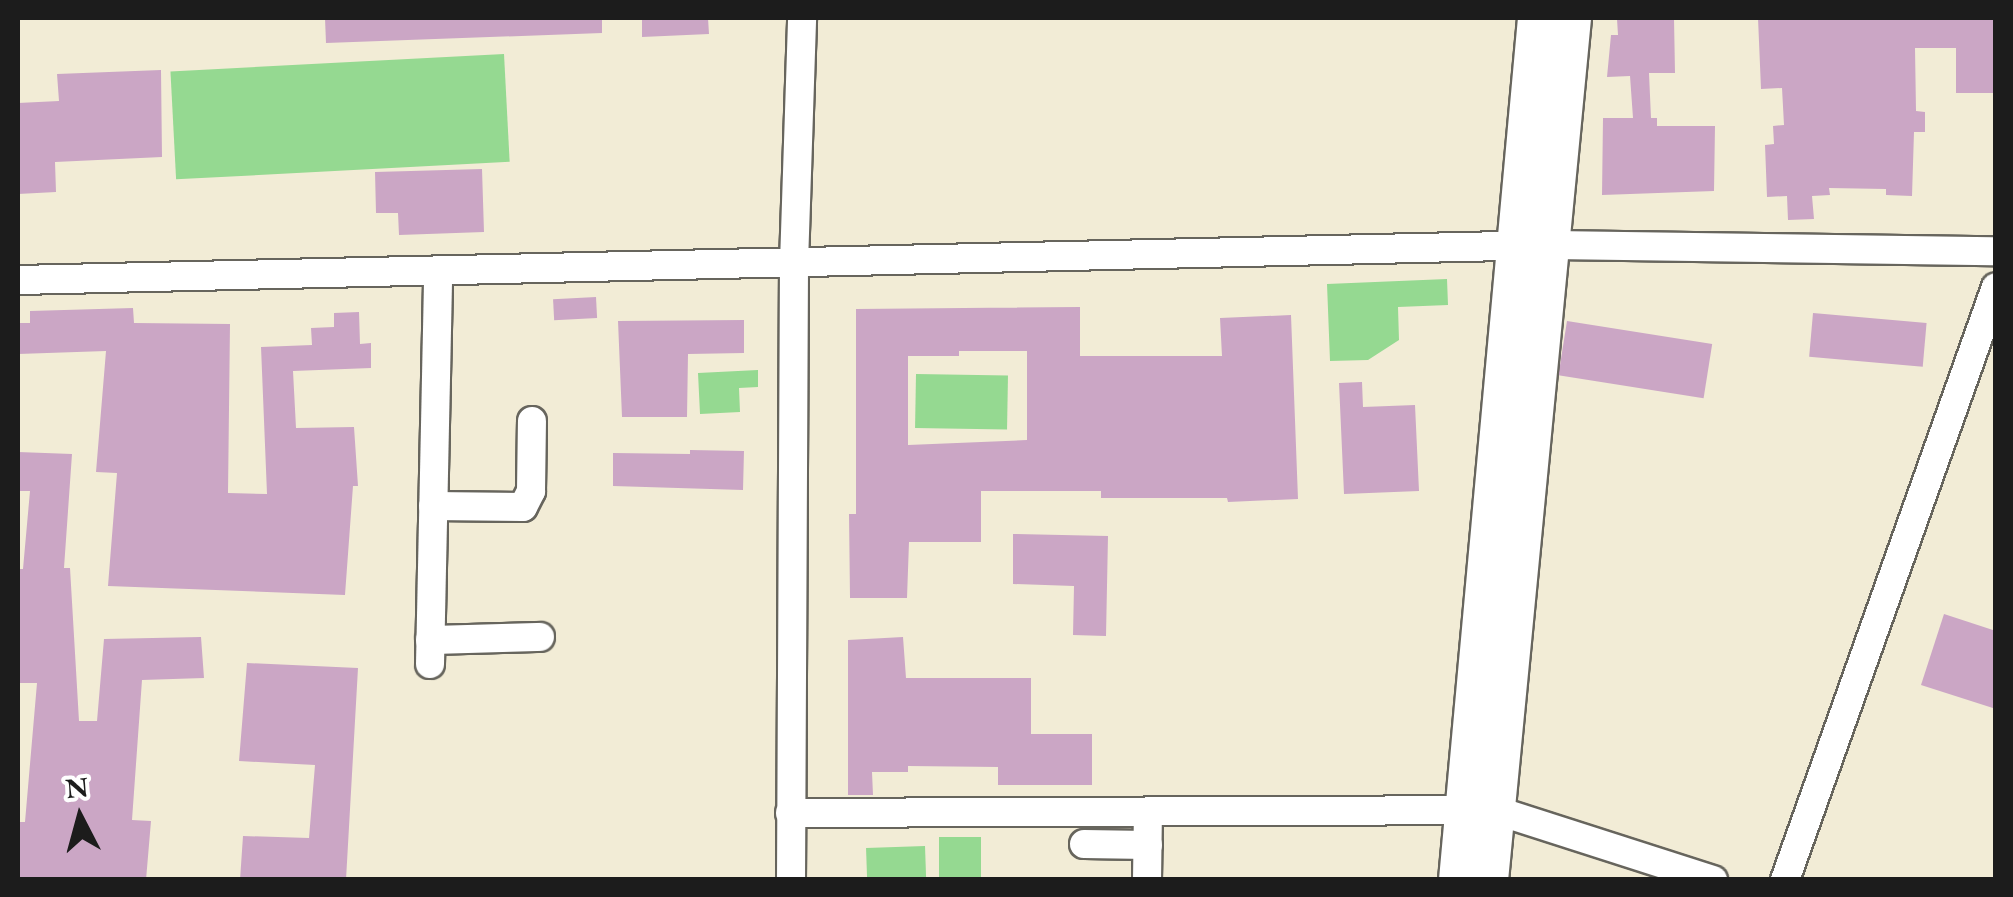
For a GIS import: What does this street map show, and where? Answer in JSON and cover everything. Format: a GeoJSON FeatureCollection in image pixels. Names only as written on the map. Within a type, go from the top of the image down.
{"type":"FeatureCollection","features":[{"type":"Feature","properties":{"kind":"street"},"geometry":{"type":"LineString","coordinates":[[791,880],[794,263],[802,18]]}},
{"type":"Feature","properties":{"kind":"street"},"geometry":{"type":"LineString","coordinates":[[1459,880],[1480,810],[1532,245],[1538,18]]}},
{"type":"Feature","properties":{"kind":"street"},"geometry":{"type":"LineString","coordinates":[[1532,245],[1571,18]]}},
{"type":"Feature","properties":{"kind":"street"},"geometry":{"type":"LineString","coordinates":[[18,280],[1532,245],[1996,251]]}},
{"type":"Feature","properties":{"kind":"street"},"geometry":{"type":"LineString","coordinates":[[438,270],[430,652],[540,637]]}},
{"type":"Feature","properties":{"kind":"street"},"geometry":{"type":"LineString","coordinates":[[1785,880],[1996,287]]}},
{"type":"Feature","properties":{"kind":"street"},"geometry":{"type":"LineString","coordinates":[[433,506],[523,507],[530,491],[532,421]]}},
{"type":"Feature","properties":{"kind":"street"},"geometry":{"type":"LineString","coordinates":[[790,813],[1480,810],[1713,880]]}},
{"type":"Feature","properties":{"kind":"street"},"geometry":{"type":"LineString","coordinates":[[1480,810],[1488,880]]}},
{"type":"Feature","properties":{"kind":"street"},"geometry":{"type":"LineString","coordinates":[[1148,812],[1148,880]]}},
{"type":"Feature","properties":{"kind":"street"},"geometry":{"type":"LineString","coordinates":[[1084,844],[1148,845]]}},
{"type":"Feature","properties":{"kind":"green space"},"geometry":{"type":"Polygon","coordinates":[[[504,54],[510,162],[176,179],[170,71],[504,54]]]}},
{"type":"Feature","properties":{"kind":"green space"},"geometry":{"type":"Polygon","coordinates":[[[1447,279],[1448,305],[1398,307],[1399,340],[1368,360],[1330,361],[1327,284],[1447,279]]]}},
{"type":"Feature","properties":{"kind":"green space"},"geometry":{"type":"Polygon","coordinates":[[[758,370],[758,387],[739,388],[740,412],[700,414],[698,373],[758,370]]]}},
{"type":"Feature","properties":{"kind":"green space"},"geometry":{"type":"Polygon","coordinates":[[[916,374],[1008,376],[1007,430],[915,428],[916,374]]]}},
{"type":"Feature","properties":{"kind":"green space"},"geometry":{"type":"Polygon","coordinates":[[[939,837],[981,837],[981,879],[939,879],[939,837]]]}},
{"type":"Feature","properties":{"kind":"green space"},"geometry":{"type":"Polygon","coordinates":[[[925,846],[926,879],[867,880],[866,848],[925,846]]]}},
{"type":"Feature","properties":{"kind":"building"},"geometry":{"type":"Polygon","coordinates":[[[325,18],[602,18],[602,33],[326,43],[325,18]]]}},
{"type":"Feature","properties":{"kind":"building"},"geometry":{"type":"Polygon","coordinates":[[[642,18],[708,18],[709,34],[642,37],[642,18]]]}},
{"type":"Feature","properties":{"kind":"building"},"geometry":{"type":"Polygon","coordinates":[[[1674,18],[1675,73],[1649,73],[1651,118],[1657,118],[1657,126],[1715,126],[1714,191],[1602,195],[1603,118],[1633,118],[1630,76],[1607,77],[1611,35],[1618,35],[1617,19],[1674,18]]]}},
{"type":"Feature","properties":{"kind":"building"},"geometry":{"type":"Polygon","coordinates":[[[1758,18],[1996,18],[1996,93],[1956,93],[1956,48],[1915,48],[1916,111],[1925,112],[1925,132],[1914,132],[1912,196],[1886,195],[1886,189],[1829,188],[1830,195],[1812,196],[1814,219],[1788,220],[1787,196],[1767,197],[1765,145],[1774,144],[1773,126],[1784,125],[1782,88],[1761,89],[1758,18]]]}},
{"type":"Feature","properties":{"kind":"building"},"geometry":{"type":"Polygon","coordinates":[[[161,70],[162,157],[55,162],[56,192],[18,194],[18,103],[59,101],[57,74],[161,70]]]}},
{"type":"Feature","properties":{"kind":"building"},"geometry":{"type":"Polygon","coordinates":[[[482,169],[484,232],[399,235],[398,213],[376,213],[375,172],[482,169]]]}},
{"type":"Feature","properties":{"kind":"building"},"geometry":{"type":"Polygon","coordinates":[[[596,297],[597,318],[554,320],[553,299],[596,297]]]}},
{"type":"Feature","properties":{"kind":"building"},"geometry":{"type":"Polygon","coordinates":[[[1080,307],[1080,356],[1222,356],[1220,318],[1291,315],[1298,499],[1228,502],[1227,498],[1101,498],[1101,491],[981,491],[981,542],[909,542],[907,598],[850,598],[849,514],[856,514],[856,309],[1080,307]],[[1027,351],[908,356],[908,445],[1027,440],[1027,351]]]}},
{"type":"Feature","properties":{"kind":"building"},"geometry":{"type":"Polygon","coordinates":[[[133,308],[134,323],[230,324],[228,493],[267,494],[261,347],[312,345],[311,328],[334,327],[334,313],[359,312],[360,344],[371,343],[371,368],[293,371],[296,428],[354,427],[358,486],[353,486],[345,595],[108,586],[117,473],[96,472],[106,351],[18,354],[18,323],[30,323],[30,311],[133,308]]]}},
{"type":"Feature","properties":{"kind":"building"},"geometry":{"type":"Polygon","coordinates":[[[1813,313],[1927,323],[1923,367],[1809,357],[1813,313]]]}},
{"type":"Feature","properties":{"kind":"building"},"geometry":{"type":"Polygon","coordinates":[[[744,320],[744,353],[688,354],[687,417],[622,417],[618,321],[744,320]]]}},
{"type":"Feature","properties":{"kind":"building"},"geometry":{"type":"Polygon","coordinates":[[[1567,321],[1712,344],[1704,398],[1558,375],[1567,321]]]}},
{"type":"Feature","properties":{"kind":"building"},"geometry":{"type":"Polygon","coordinates":[[[1362,382],[1363,407],[1415,405],[1419,491],[1344,494],[1339,383],[1362,382]]]}},
{"type":"Feature","properties":{"kind":"building"},"geometry":{"type":"Polygon","coordinates":[[[690,450],[744,451],[743,490],[613,486],[613,453],[690,454],[690,450]]]}},
{"type":"Feature","properties":{"kind":"building"},"geometry":{"type":"Polygon","coordinates":[[[18,452],[72,454],[64,568],[70,568],[79,721],[97,721],[104,639],[201,637],[204,678],[142,680],[132,820],[151,821],[146,880],[18,880],[18,822],[25,822],[37,683],[18,683],[18,569],[23,569],[30,491],[18,491],[18,452]]]}},
{"type":"Feature","properties":{"kind":"building"},"geometry":{"type":"Polygon","coordinates":[[[1013,534],[1108,536],[1106,636],[1073,635],[1074,586],[1013,584],[1013,534]]]}},
{"type":"Feature","properties":{"kind":"building"},"geometry":{"type":"Polygon","coordinates":[[[1944,614],[1996,631],[1996,709],[1921,685],[1944,614]]]}},
{"type":"Feature","properties":{"kind":"building"},"geometry":{"type":"Polygon","coordinates":[[[903,637],[906,678],[1031,678],[1031,734],[1092,734],[1092,785],[998,785],[998,767],[908,766],[908,772],[872,772],[873,795],[848,795],[848,640],[903,637]]]}},
{"type":"Feature","properties":{"kind":"building"},"geometry":{"type":"Polygon","coordinates":[[[247,663],[358,668],[346,880],[240,880],[243,836],[309,838],[315,765],[239,761],[247,663]]]}}]}
